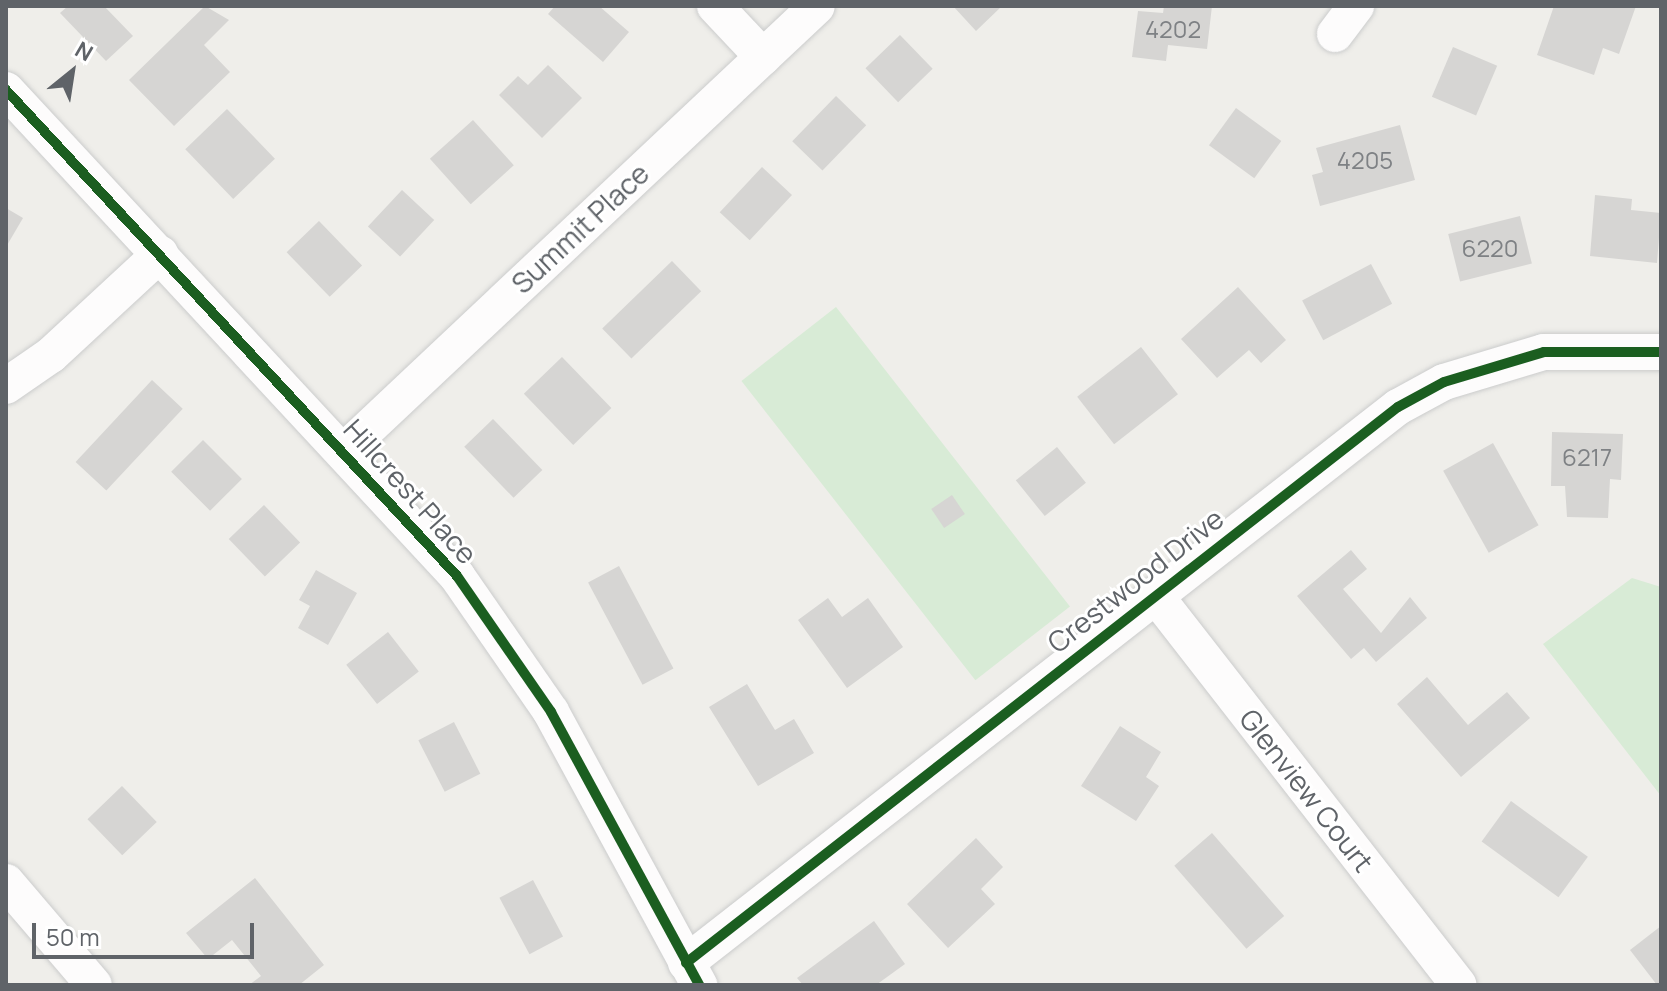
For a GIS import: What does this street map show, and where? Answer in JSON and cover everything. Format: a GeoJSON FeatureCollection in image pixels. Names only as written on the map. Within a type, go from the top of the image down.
{"type":"FeatureCollection","features":[{"type":"Feature","properties":{"kind":"street"},"geometry":{"type":"LineString","coordinates":[[715,6],[763,57]]}},
{"type":"Feature","properties":{"kind":"street","name":"Summit Place"},"geometry":{"type":"LineString","coordinates":[[344,451],[817,6]]}},
{"type":"Feature","properties":{"kind":"street","name":"Hillcrest Place"},"geometry":{"type":"LineString","coordinates":[[6,90],[457,576],[510,646],[693,974]]}},
{"type":"Feature","properties":{"kind":"street"},"geometry":{"type":"LineString","coordinates":[[6,386],[51,355],[160,254]]}},
{"type":"Feature","properties":{"kind":"street","name":"Crestwood Drive"},"geometry":{"type":"LineString","coordinates":[[693,974],[1155,595],[1381,419],[1444,382],[1544,352],[1661,352]]}},
{"type":"Feature","properties":{"kind":"street","name":"Glenview Court"},"geometry":{"type":"LineString","coordinates":[[1155,595],[1459,985]]}},
{"type":"Feature","properties":{"kind":"street"},"geometry":{"type":"LineString","coordinates":[[6,882],[94,985]]}},
{"type":"Feature","properties":{"kind":"green space"},"geometry":{"type":"Polygon","coordinates":[[[836,307],[1070,606],[975,680],[741,381],[836,307]]]}},
{"type":"Feature","properties":{"kind":"green space"},"geometry":{"type":"Polygon","coordinates":[[[1632,578],[1661,587],[1661,796],[1543,644],[1632,578]]]}},
{"type":"Feature","properties":{"kind":"building"},"geometry":{"type":"Polygon","coordinates":[[[68,6],[104,6],[133,36],[106,61],[60,13],[68,6]]]}},
{"type":"Feature","properties":{"kind":"building"},"geometry":{"type":"Polygon","coordinates":[[[205,6],[229,20],[204,45],[230,72],[174,126],[129,80],[205,6]]]}},
{"type":"Feature","properties":{"kind":"building"},"geometry":{"type":"Polygon","coordinates":[[[555,6],[599,6],[629,32],[603,62],[548,14],[555,6]]]}},
{"type":"Feature","properties":{"kind":"building"},"geometry":{"type":"Polygon","coordinates":[[[953,6],[1002,6],[976,31],[953,6]]]}},
{"type":"Feature","properties":{"kind":"building"},"geometry":{"type":"Polygon","coordinates":[[[1164,6],[1212,6],[1207,49],[1168,45],[1166,61],[1132,57],[1138,11],[1163,13],[1164,6]]]}},
{"type":"Feature","properties":{"kind":"building"},"geometry":{"type":"Polygon","coordinates":[[[1554,6],[1636,6],[1619,54],[1603,48],[1594,75],[1537,55],[1554,6]]]}},
{"type":"Feature","properties":{"kind":"building"},"geometry":{"type":"Polygon","coordinates":[[[900,35],[933,69],[898,102],[865,68],[900,35]]]}},
{"type":"Feature","properties":{"kind":"building"},"geometry":{"type":"Polygon","coordinates":[[[1453,47],[1497,66],[1476,115],[1432,97],[1453,47]]]}},
{"type":"Feature","properties":{"kind":"building"},"geometry":{"type":"Polygon","coordinates":[[[548,65],[582,98],[542,138],[499,95],[518,76],[528,85],[548,65]]]}},
{"type":"Feature","properties":{"kind":"building"},"geometry":{"type":"Polygon","coordinates":[[[836,96],[866,125],[822,170],[792,141],[836,96]]]}},
{"type":"Feature","properties":{"kind":"building"},"geometry":{"type":"Polygon","coordinates":[[[1236,108],[1281,141],[1254,178],[1209,145],[1236,108]]]}},
{"type":"Feature","properties":{"kind":"building"},"geometry":{"type":"Polygon","coordinates":[[[227,109],[275,159],[233,199],[185,149],[227,109]]]}},
{"type":"Feature","properties":{"kind":"building"},"geometry":{"type":"Polygon","coordinates":[[[473,120],[514,165],[471,204],[430,159],[473,120]]]}},
{"type":"Feature","properties":{"kind":"building"},"geometry":{"type":"Polygon","coordinates":[[[1400,125],[1415,180],[1320,206],[1312,175],[1323,172],[1316,148],[1400,125]]]}},
{"type":"Feature","properties":{"kind":"building"},"geometry":{"type":"Polygon","coordinates":[[[762,167],[792,195],[750,240],[720,212],[762,167]]]}},
{"type":"Feature","properties":{"kind":"building"},"geometry":{"type":"Polygon","coordinates":[[[402,190],[434,220],[400,257],[368,227],[402,190]]]}},
{"type":"Feature","properties":{"kind":"building"},"geometry":{"type":"Polygon","coordinates":[[[1595,195],[1632,199],[1631,210],[1661,213],[1657,263],[1590,256],[1595,195]]]}},
{"type":"Feature","properties":{"kind":"building"},"geometry":{"type":"Polygon","coordinates":[[[6,208],[23,218],[6,247],[6,208]]]}},
{"type":"Feature","properties":{"kind":"building"},"geometry":{"type":"Polygon","coordinates":[[[1520,216],[1532,264],[1460,281],[1448,234],[1520,216]]]}},
{"type":"Feature","properties":{"kind":"building"},"geometry":{"type":"Polygon","coordinates":[[[319,221],[362,266],[330,297],[287,252],[319,221]]]}},
{"type":"Feature","properties":{"kind":"building"},"geometry":{"type":"Polygon","coordinates":[[[672,261],[701,291],[631,359],[602,328],[672,261]]]}},
{"type":"Feature","properties":{"kind":"building"},"geometry":{"type":"Polygon","coordinates":[[[1371,264],[1392,304],[1323,340],[1302,301],[1371,264]]]}},
{"type":"Feature","properties":{"kind":"building"},"geometry":{"type":"Polygon","coordinates":[[[1238,287],[1286,340],[1261,363],[1249,350],[1217,378],[1181,339],[1238,287]]]}},
{"type":"Feature","properties":{"kind":"building"},"geometry":{"type":"Polygon","coordinates":[[[1141,347],[1178,394],[1114,444],[1077,397],[1141,347]]]}},
{"type":"Feature","properties":{"kind":"building"},"geometry":{"type":"Polygon","coordinates":[[[562,357],[611,408],[573,445],[524,394],[562,357]]]}},
{"type":"Feature","properties":{"kind":"building"},"geometry":{"type":"Polygon","coordinates":[[[152,380],[183,409],[106,491],[76,462],[152,380]]]}},
{"type":"Feature","properties":{"kind":"building"},"geometry":{"type":"Polygon","coordinates":[[[493,419],[542,470],[514,498],[464,447],[493,419]]]}},
{"type":"Feature","properties":{"kind":"building"},"geometry":{"type":"Polygon","coordinates":[[[1552,432],[1623,434],[1621,480],[1610,479],[1608,518],[1567,517],[1565,486],[1551,486],[1552,432]]]}},
{"type":"Feature","properties":{"kind":"building"},"geometry":{"type":"Polygon","coordinates":[[[203,440],[242,479],[210,511],[171,472],[203,440]]]}},
{"type":"Feature","properties":{"kind":"building"},"geometry":{"type":"Polygon","coordinates":[[[1493,443],[1539,525],[1489,553],[1443,471],[1493,443]]]}},
{"type":"Feature","properties":{"kind":"building"},"geometry":{"type":"Polygon","coordinates":[[[1057,447],[1086,483],[1045,516],[1016,480],[1057,447]]]}},
{"type":"Feature","properties":{"kind":"building"},"geometry":{"type":"Polygon","coordinates":[[[952,495],[965,514],[944,528],[931,509],[952,495]]]}},
{"type":"Feature","properties":{"kind":"building"},"geometry":{"type":"Polygon","coordinates":[[[264,505],[300,542],[265,576],[229,539],[264,505]]]}},
{"type":"Feature","properties":{"kind":"building"},"geometry":{"type":"Polygon","coordinates":[[[1351,550],[1367,569],[1343,589],[1381,633],[1410,597],[1427,618],[1376,662],[1364,648],[1351,659],[1297,596],[1351,550]]]}},
{"type":"Feature","properties":{"kind":"building"},"geometry":{"type":"Polygon","coordinates":[[[619,566],[673,668],[643,685],[588,582],[619,566]]]}},
{"type":"Feature","properties":{"kind":"building"},"geometry":{"type":"Polygon","coordinates":[[[316,570],[357,593],[328,645],[298,628],[310,606],[299,600],[316,570]]]}},
{"type":"Feature","properties":{"kind":"building"},"geometry":{"type":"Polygon","coordinates":[[[828,598],[842,617],[868,598],[903,647],[847,688],[798,620],[828,598]]]}},
{"type":"Feature","properties":{"kind":"building"},"geometry":{"type":"Polygon","coordinates":[[[388,632],[419,671],[377,704],[346,665],[388,632]]]}},
{"type":"Feature","properties":{"kind":"building"},"geometry":{"type":"Polygon","coordinates":[[[1427,677],[1468,725],[1507,692],[1530,718],[1461,777],[1397,704],[1427,677]]]}},
{"type":"Feature","properties":{"kind":"building"},"geometry":{"type":"Polygon","coordinates":[[[747,684],[775,730],[794,719],[814,753],[758,786],[709,707],[747,684]]]}},
{"type":"Feature","properties":{"kind":"building"},"geometry":{"type":"Polygon","coordinates":[[[454,722],[480,774],[445,792],[418,740],[454,722]]]}},
{"type":"Feature","properties":{"kind":"building"},"geometry":{"type":"Polygon","coordinates":[[[1120,726],[1161,752],[1146,777],[1159,786],[1136,821],[1081,786],[1120,726]]]}},
{"type":"Feature","properties":{"kind":"building"},"geometry":{"type":"Polygon","coordinates":[[[122,786],[157,822],[122,855],[87,819],[122,786]]]}},
{"type":"Feature","properties":{"kind":"building"},"geometry":{"type":"Polygon","coordinates":[[[1511,801],[1588,857],[1558,897],[1482,841],[1511,801]]]}},
{"type":"Feature","properties":{"kind":"building"},"geometry":{"type":"Polygon","coordinates":[[[1212,833],[1284,916],[1246,949],[1174,866],[1212,833]]]}},
{"type":"Feature","properties":{"kind":"building"},"geometry":{"type":"Polygon","coordinates":[[[976,838],[1003,867],[981,889],[995,904],[948,948],[907,904],[976,838]]]}},
{"type":"Feature","properties":{"kind":"building"},"geometry":{"type":"Polygon","coordinates":[[[255,878],[324,965],[299,985],[249,985],[261,976],[232,940],[208,959],[186,933],[255,878]]]}},
{"type":"Feature","properties":{"kind":"building"},"geometry":{"type":"Polygon","coordinates":[[[533,880],[563,937],[529,954],[499,898],[533,880]]]}},
{"type":"Feature","properties":{"kind":"building"},"geometry":{"type":"Polygon","coordinates":[[[874,921],[905,964],[876,985],[803,985],[797,978],[874,921]]]}},
{"type":"Feature","properties":{"kind":"building"},"geometry":{"type":"Polygon","coordinates":[[[1661,926],[1661,985],[1657,985],[1630,950],[1661,926]]]}},
{"type":"Feature","properties":{"kind":"cycle path"},"geometry":{"type":"LineString","coordinates":[[6,90],[457,576],[551,712],[699,985]]}},
{"type":"Feature","properties":{"kind":"cycle path"},"geometry":{"type":"LineString","coordinates":[[686,963],[1398,407],[1444,382],[1544,352],[1661,352]]}}]}
